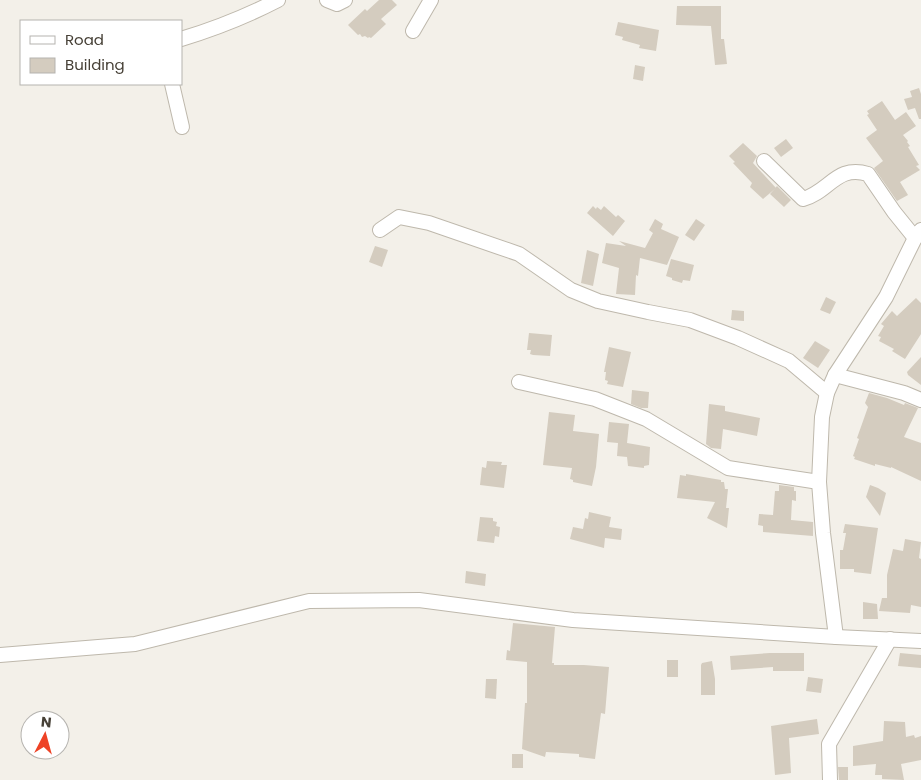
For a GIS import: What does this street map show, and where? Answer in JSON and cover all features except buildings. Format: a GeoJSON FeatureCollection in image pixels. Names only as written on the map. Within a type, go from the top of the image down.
{"type":"FeatureCollection","features":[{"type":"Feature","properties":{"kind":"street"},"geometry":{"type":"LineString","coordinates":[[182,39],[262,9],[278,0]]}},
{"type":"Feature","properties":{"kind":"street"},"geometry":{"type":"LineString","coordinates":[[327,0],[337,4],[345,0]]}},
{"type":"Feature","properties":{"kind":"street"},"geometry":{"type":"LineString","coordinates":[[413,31],[428,1]]}},
{"type":"Feature","properties":{"kind":"street"},"geometry":{"type":"LineString","coordinates":[[172,85],[182,127]]}},
{"type":"Feature","properties":{"kind":"street"},"geometry":{"type":"LineString","coordinates":[[764,162],[803,199],[813,196],[843,173],[861,172],[868,174],[894,212],[918,234],[886,297],[834,376],[827,393],[822,417],[819,482],[823,533],[836,637]]}},
{"type":"Feature","properties":{"kind":"street"},"geometry":{"type":"LineString","coordinates":[[380,230],[399,217],[429,223],[519,254],[571,290],[598,300],[690,320],[772,353],[789,361],[827,393]]}},
{"type":"Feature","properties":{"kind":"street"},"geometry":{"type":"LineString","coordinates":[[834,376],[904,393],[921,400]]}},
{"type":"Feature","properties":{"kind":"street"},"geometry":{"type":"LineString","coordinates":[[519,382],[595,399],[646,420],[728,468],[819,482]]}},
{"type":"Feature","properties":{"kind":"street"},"geometry":{"type":"LineString","coordinates":[[0,654],[135,644],[309,601],[420,600],[573,620],[836,637],[921,640]]}},
{"type":"Feature","properties":{"kind":"street"},"geometry":{"type":"LineString","coordinates":[[830,780],[829,744],[890,639]]}}]}
